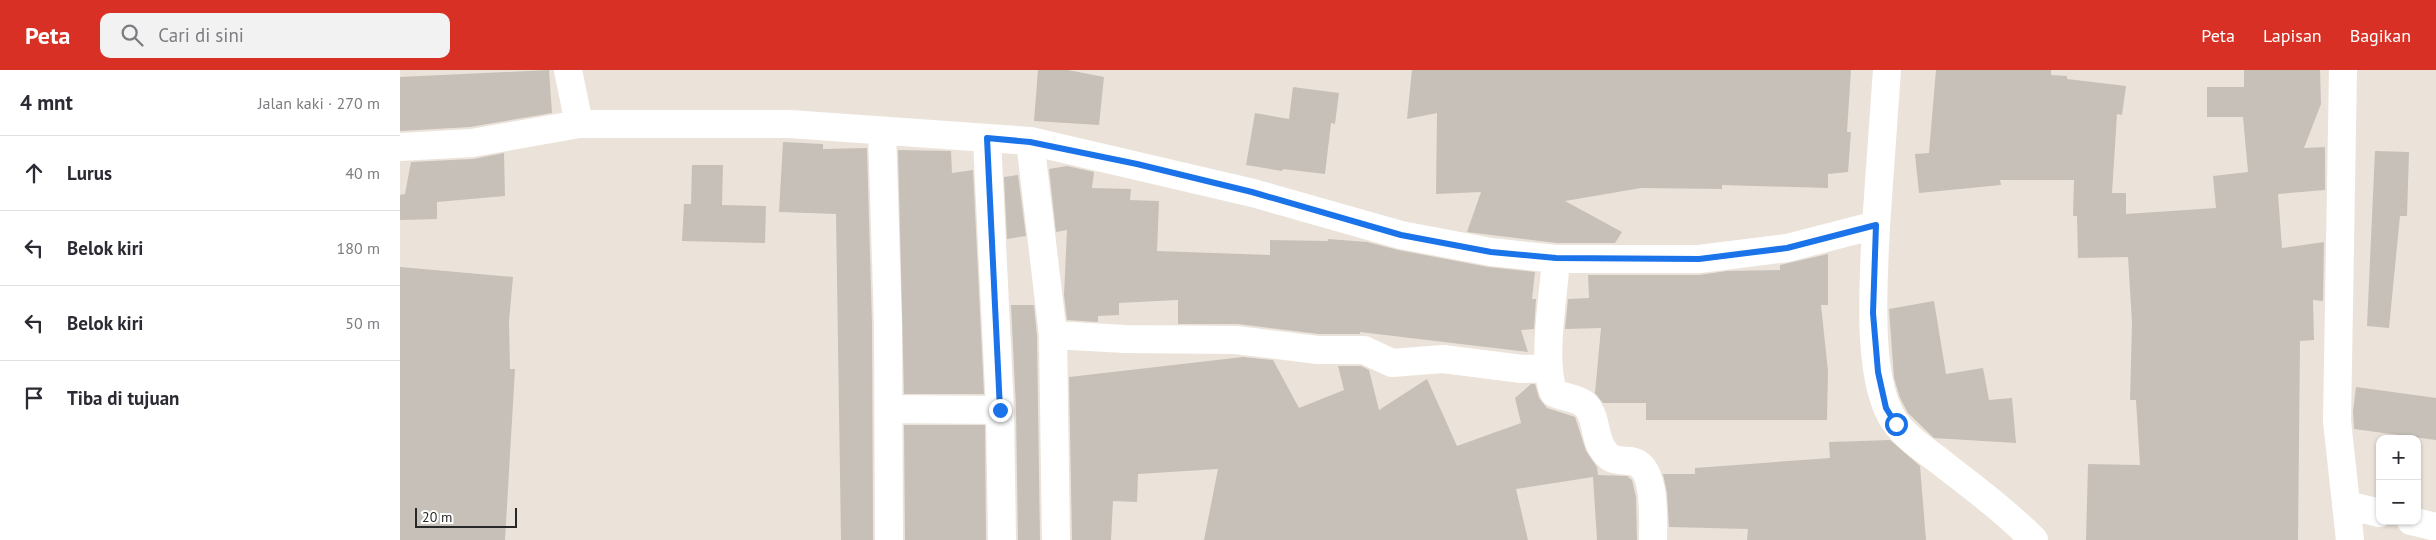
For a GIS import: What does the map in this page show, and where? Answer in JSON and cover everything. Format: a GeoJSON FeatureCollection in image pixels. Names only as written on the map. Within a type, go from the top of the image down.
{"type":"FeatureCollection","features":[{"type":"Feature","properties":{"kind":"street"},"geometry":{"type":"LineString","coordinates":[[568,70],[579,124]]}},
{"type":"Feature","properties":{"kind":"street"},"geometry":{"type":"LineString","coordinates":[[1886,70],[1876,225],[1873,313],[1878,372],[1886,408],[1896,424],[1912,440],[2008,514],[2034,540]]}},
{"type":"Feature","properties":{"kind":"street"},"geometry":{"type":"LineString","coordinates":[[2343,70],[2337,421],[2350,540]]}},
{"type":"Feature","properties":{"kind":"street"},"geometry":{"type":"LineString","coordinates":[[400,147],[472,144],[579,124],[790,124],[1030,142],[1252,192],[1401,235],[1491,252],[1556,258],[1699,259],[1787,248],[1876,225]]}},
{"type":"Feature","properties":{"kind":"street"},"geometry":{"type":"LineString","coordinates":[[882,131],[889,408],[889,540]]}},
{"type":"Feature","properties":{"kind":"street"},"geometry":{"type":"LineString","coordinates":[[987,138],[1000,410],[1002,540]]}},
{"type":"Feature","properties":{"kind":"street"},"geometry":{"type":"LineString","coordinates":[[1030,142],[1053,336],[1056,540]]}},
{"type":"Feature","properties":{"kind":"street"},"geometry":{"type":"LineString","coordinates":[[1556,258],[1549,368],[1550,384],[1554,393],[1583,404],[1592,415],[1599,442],[1604,452],[1614,460],[1632,461],[1647,473],[1652,495],[1653,540]]}},
{"type":"Feature","properties":{"kind":"street"},"geometry":{"type":"LineString","coordinates":[[1053,336],[1236,340],[1318,350],[1364,350],[1392,363],[1443,359],[1522,369],[1549,368]]}},
{"type":"Feature","properties":{"kind":"street"},"geometry":{"type":"LineString","coordinates":[[889,408],[1000,410]]}},
{"type":"Feature","properties":{"kind":"street"},"geometry":{"type":"LineString","coordinates":[[2346,505],[2376,513]]}},
{"type":"Feature","properties":{"kind":"street"},"geometry":{"type":"LineString","coordinates":[[2421,523],[2436,527]]}},
{"type":"Feature","properties":{"kind":"building"},"geometry":{"type":"Polygon","coordinates":[[[549,70],[552,113],[470,127],[400,131],[400,77],[549,70]]]}},
{"type":"Feature","properties":{"kind":"building"},"geometry":{"type":"Polygon","coordinates":[[[1038,70],[1068,70],[1104,77],[1099,125],[1034,121],[1038,70]]]}},
{"type":"Feature","properties":{"kind":"building"},"geometry":{"type":"Polygon","coordinates":[[[1412,70],[1851,70],[1847,132],[1851,132],[1848,172],[1828,174],[1828,188],[1722,185],[1722,189],[1641,188],[1565,201],[1622,232],[1615,243],[1557,243],[1467,232],[1481,192],[1436,194],[1437,113],[1407,119],[1412,70]]]}},
{"type":"Feature","properties":{"kind":"building"},"geometry":{"type":"Polygon","coordinates":[[[1936,70],[2051,70],[2051,75],[2067,76],[2067,79],[2126,86],[2122,115],[2117,114],[2112,193],[2126,193],[2126,214],[2216,208],[2213,176],[2248,172],[2243,117],[2207,117],[2207,87],[2244,87],[2244,70],[2320,70],[2321,104],[2304,148],[2325,147],[2325,190],[2278,194],[2282,248],[2324,242],[2323,301],[2313,300],[2314,340],[2300,341],[2298,540],[2086,540],[2088,464],[2140,465],[2136,400],[2130,400],[2132,323],[2128,257],[2078,258],[2077,216],[2073,216],[2074,180],[2000,180],[2001,185],[1919,193],[1915,154],[1929,153],[1936,70]]]}},
{"type":"Feature","properties":{"kind":"building"},"geometry":{"type":"Polygon","coordinates":[[[1293,87],[1339,93],[1335,124],[1331,123],[1325,174],[1283,169],[1282,171],[1246,165],[1255,113],[1289,119],[1293,87]]]}},
{"type":"Feature","properties":{"kind":"building"},"geometry":{"type":"Polygon","coordinates":[[[783,142],[823,144],[823,149],[867,148],[872,325],[873,540],[841,540],[836,214],[779,212],[783,142]]]}},
{"type":"Feature","properties":{"kind":"building"},"geometry":{"type":"Polygon","coordinates":[[[898,150],[951,151],[952,173],[973,170],[984,394],[904,394],[898,150]]]}},
{"type":"Feature","properties":{"kind":"building"},"geometry":{"type":"Polygon","coordinates":[[[2375,151],[2409,152],[2407,216],[2400,216],[2389,328],[2367,326],[2375,151]]]}},
{"type":"Feature","properties":{"kind":"building"},"geometry":{"type":"Polygon","coordinates":[[[504,153],[505,196],[437,202],[437,219],[400,220],[400,195],[405,194],[411,162],[473,159],[504,153]]]}},
{"type":"Feature","properties":{"kind":"building"},"geometry":{"type":"Polygon","coordinates":[[[692,165],[723,165],[722,205],[766,206],[765,243],[682,241],[684,204],[691,204],[692,165]]]}},
{"type":"Feature","properties":{"kind":"building"},"geometry":{"type":"Polygon","coordinates":[[[1067,166],[1094,172],[1092,188],[1131,189],[1130,200],[1159,201],[1157,251],[1270,255],[1270,240],[1328,241],[1328,239],[1367,242],[1398,250],[1488,267],[1535,272],[1532,299],[1536,299],[1534,329],[1521,330],[1528,352],[1360,332],[1360,334],[1319,334],[1238,324],[1178,324],[1178,300],[1119,303],[1119,315],[1098,316],[1098,322],[1067,320],[1064,295],[1067,230],[1056,232],[1049,169],[1067,166]]]}},
{"type":"Feature","properties":{"kind":"building"},"geometry":{"type":"Polygon","coordinates":[[[1018,175],[1026,236],[1007,239],[1004,177],[1018,175]]]}},
{"type":"Feature","properties":{"kind":"building"},"geometry":{"type":"Polygon","coordinates":[[[1828,254],[1828,305],[1821,305],[1828,371],[1827,420],[1646,420],[1646,403],[1603,403],[1595,393],[1601,328],[1565,329],[1568,299],[1589,298],[1588,275],[1699,275],[1727,271],[1780,270],[1780,265],[1828,254]]]}},
{"type":"Feature","properties":{"kind":"building"},"geometry":{"type":"Polygon","coordinates":[[[400,267],[513,277],[509,321],[510,369],[515,369],[505,540],[400,540],[400,267]]]}},
{"type":"Feature","properties":{"kind":"building"},"geometry":{"type":"Polygon","coordinates":[[[1934,301],[1946,374],[1983,368],[1989,400],[2012,398],[2016,443],[1934,438],[1908,413],[1900,398],[1894,378],[1889,309],[1934,301]]]}},
{"type":"Feature","properties":{"kind":"building"},"geometry":{"type":"Polygon","coordinates":[[[1011,305],[1034,305],[1037,336],[1040,540],[1018,540],[1016,409],[1011,305]]]}},
{"type":"Feature","properties":{"kind":"building"},"geometry":{"type":"Polygon","coordinates":[[[1243,357],[1273,360],[1299,408],[1344,390],[1338,366],[1361,366],[1369,370],[1379,410],[1427,379],[1457,446],[1521,423],[1515,398],[1531,384],[1535,384],[1539,398],[1547,408],[1575,417],[1586,451],[1597,467],[1598,475],[1627,476],[1632,480],[1636,497],[1637,540],[1597,540],[1593,477],[1516,489],[1528,540],[1204,540],[1218,469],[1138,474],[1137,502],[1113,501],[1111,540],[1072,540],[1069,377],[1243,357]]]}},
{"type":"Feature","properties":{"kind":"building"},"geometry":{"type":"Polygon","coordinates":[[[2356,387],[2436,398],[2436,440],[2421,438],[2421,435],[2399,435],[2354,429],[2353,411],[2356,387]]]}},
{"type":"Feature","properties":{"kind":"building"},"geometry":{"type":"Polygon","coordinates":[[[904,425],[985,425],[986,540],[905,540],[904,425]]]}},
{"type":"Feature","properties":{"kind":"building"},"geometry":{"type":"Polygon","coordinates":[[[1890,440],[1920,466],[1926,540],[1747,540],[1748,529],[1669,527],[1667,493],[1663,474],[1695,474],[1695,468],[1830,458],[1829,442],[1890,440]]]}},
{"type":"Feature","properties":{"kind":"route"},"geometry":{"type":"LineString","coordinates":[[1000,410],[987,138],[1030,142],[1137,164],[1252,192],[1401,235],[1491,252],[1556,258],[1699,259],[1787,248],[1876,225],[1873,313],[1878,372],[1886,408],[1896,424]]}}]}
